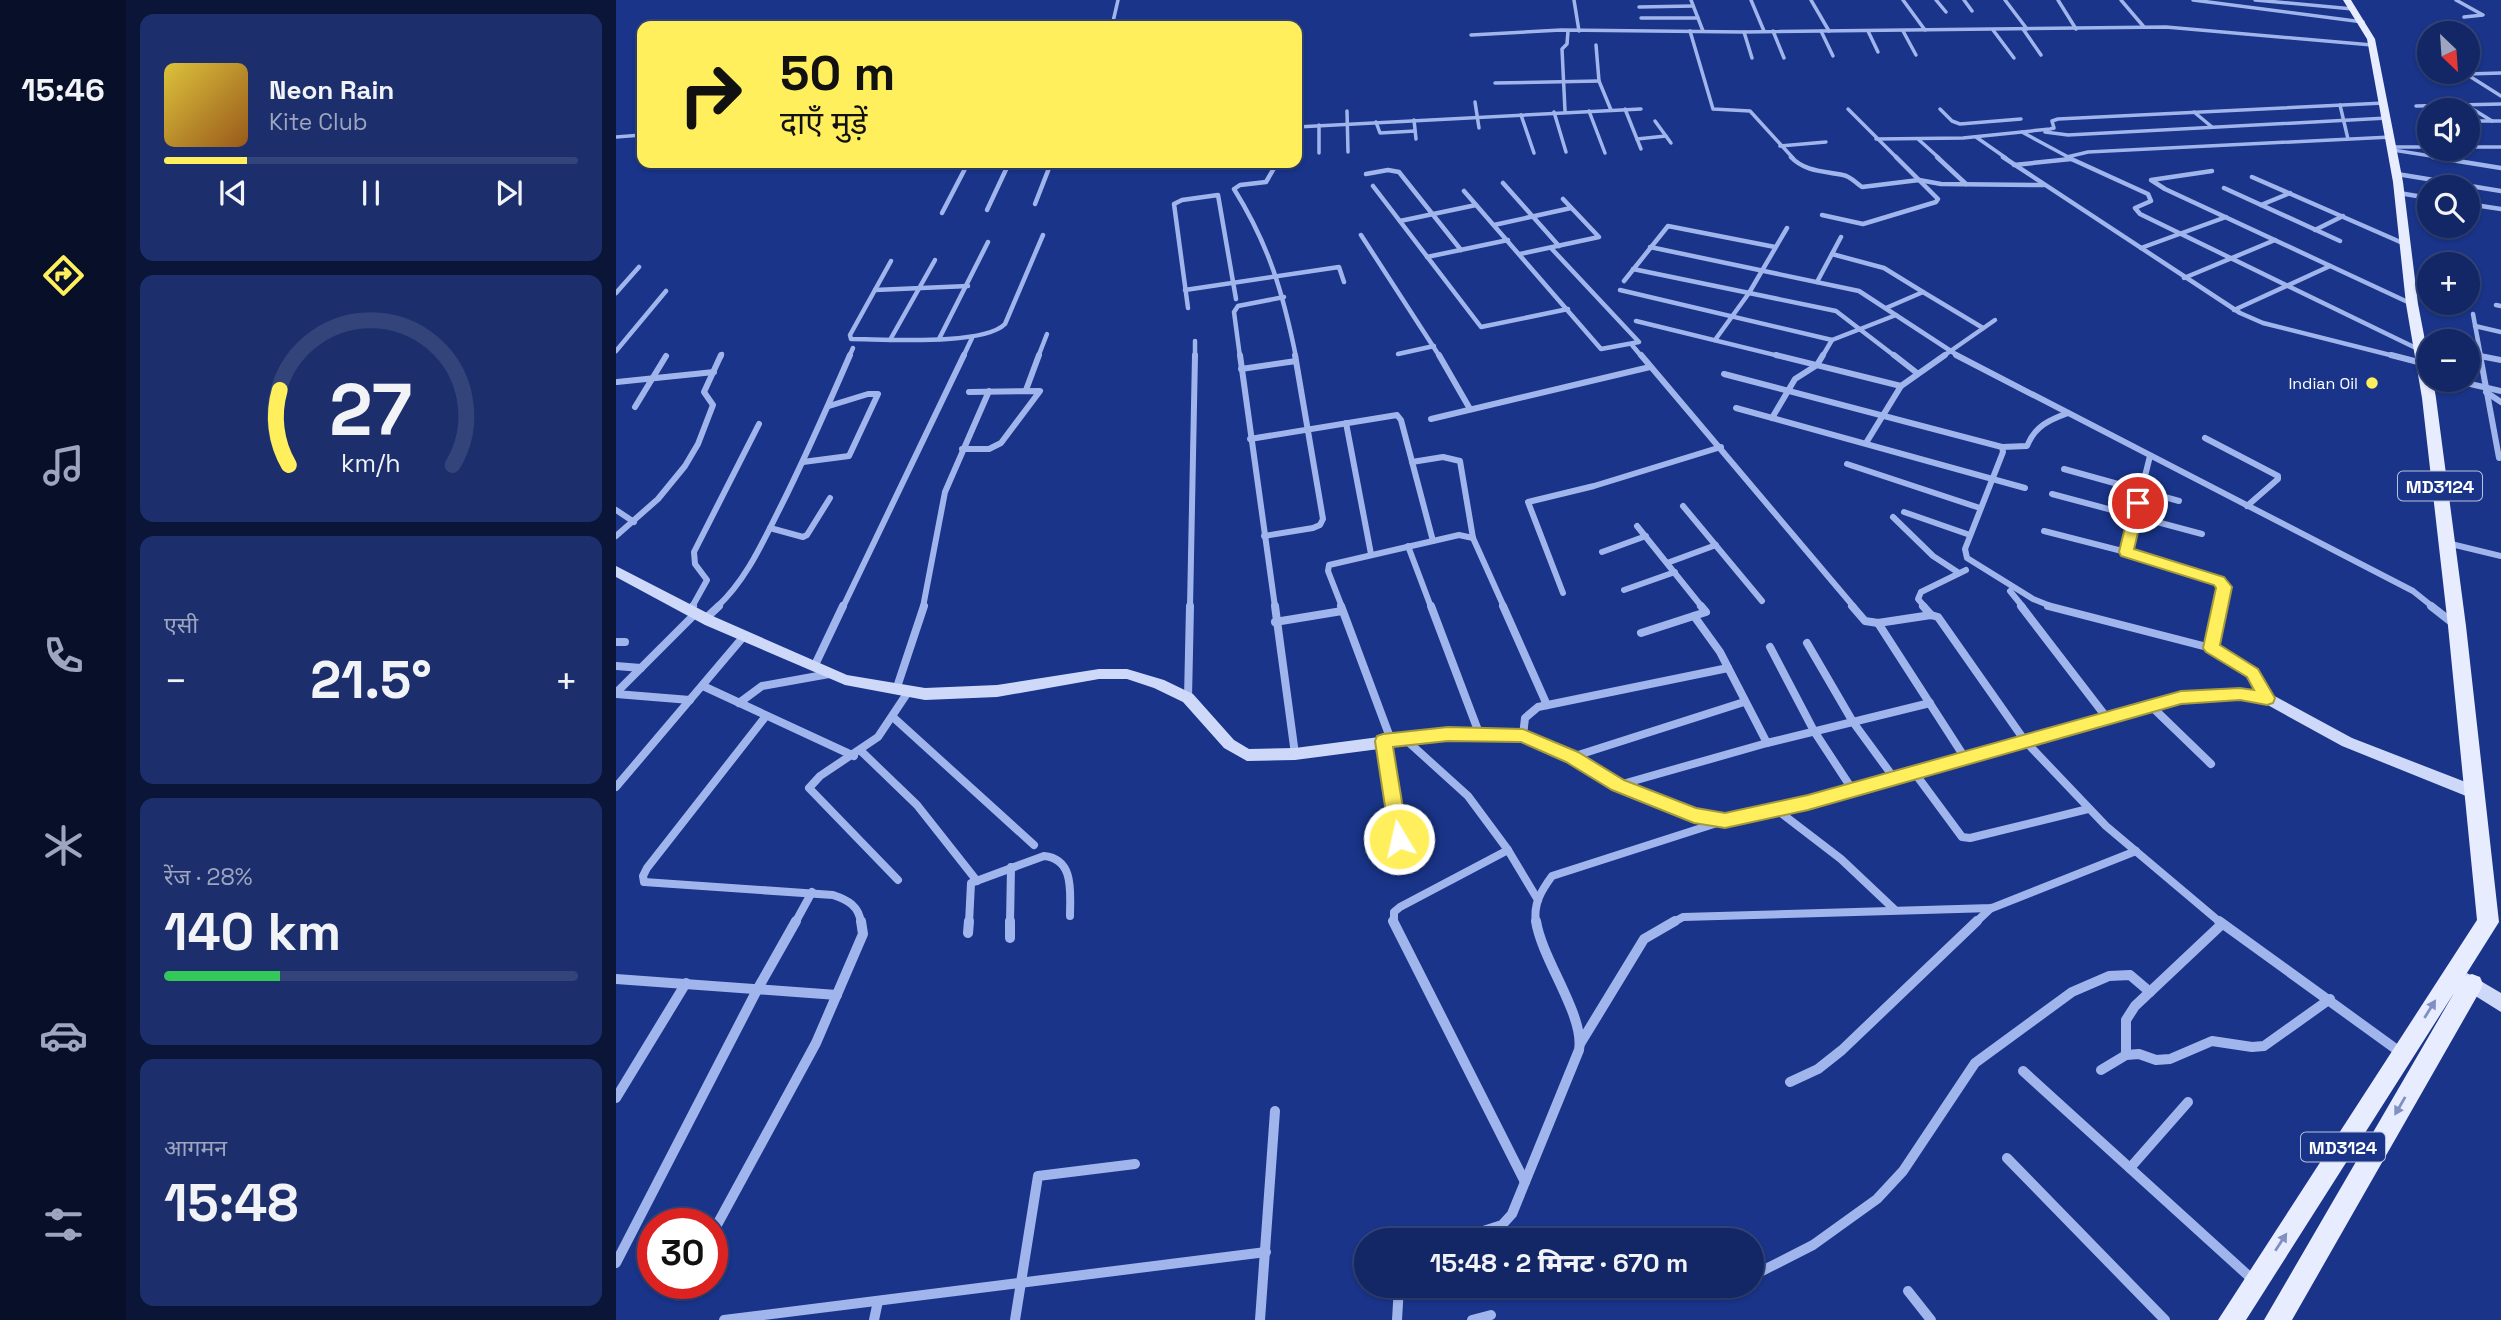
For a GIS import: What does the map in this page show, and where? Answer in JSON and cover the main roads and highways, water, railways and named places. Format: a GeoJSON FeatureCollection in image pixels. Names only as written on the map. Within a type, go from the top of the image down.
{"type":"FeatureCollection","features":[{"type":"Feature","properties":{"kind":"main road","name":"MD3124"},"geometry":{"type":"LineString","coordinates":[[2350,4],[2363,22],[2372,45],[2397,174],[2417,329]]}},
{"type":"Feature","properties":{"kind":"main road","name":"MD3124"},"geometry":{"type":"LineString","coordinates":[[2231,1320],[2403,1054],[2464,979],[2494,918],[2476,793],[2427,392]]}},
{"type":"Feature","properties":{"kind":"main road"},"geometry":{"type":"LineString","coordinates":[[617,573],[696,614],[845,680],[925,694],[997,691],[1100,674],[1128,674],[1159,684],[1188,698],[1229,744],[1239,751],[1255,755],[1295,754],[1393,740],[1479,733],[1523,735],[1572,757],[1618,785],[1694,816],[1725,821],[1852,790],[2181,698],[2240,694],[2267,698],[2347,742],[2476,793]]}},
{"type":"Feature","properties":{"kind":"main road"},"geometry":{"type":"LineString","coordinates":[[2277,1320],[2464,979],[2501,1003]]}},
{"type":"Feature","properties":{"kind":"place","name":"Indian Oil"},"geometry":{"type":"Point","coordinates":[2372,383]}}]}
